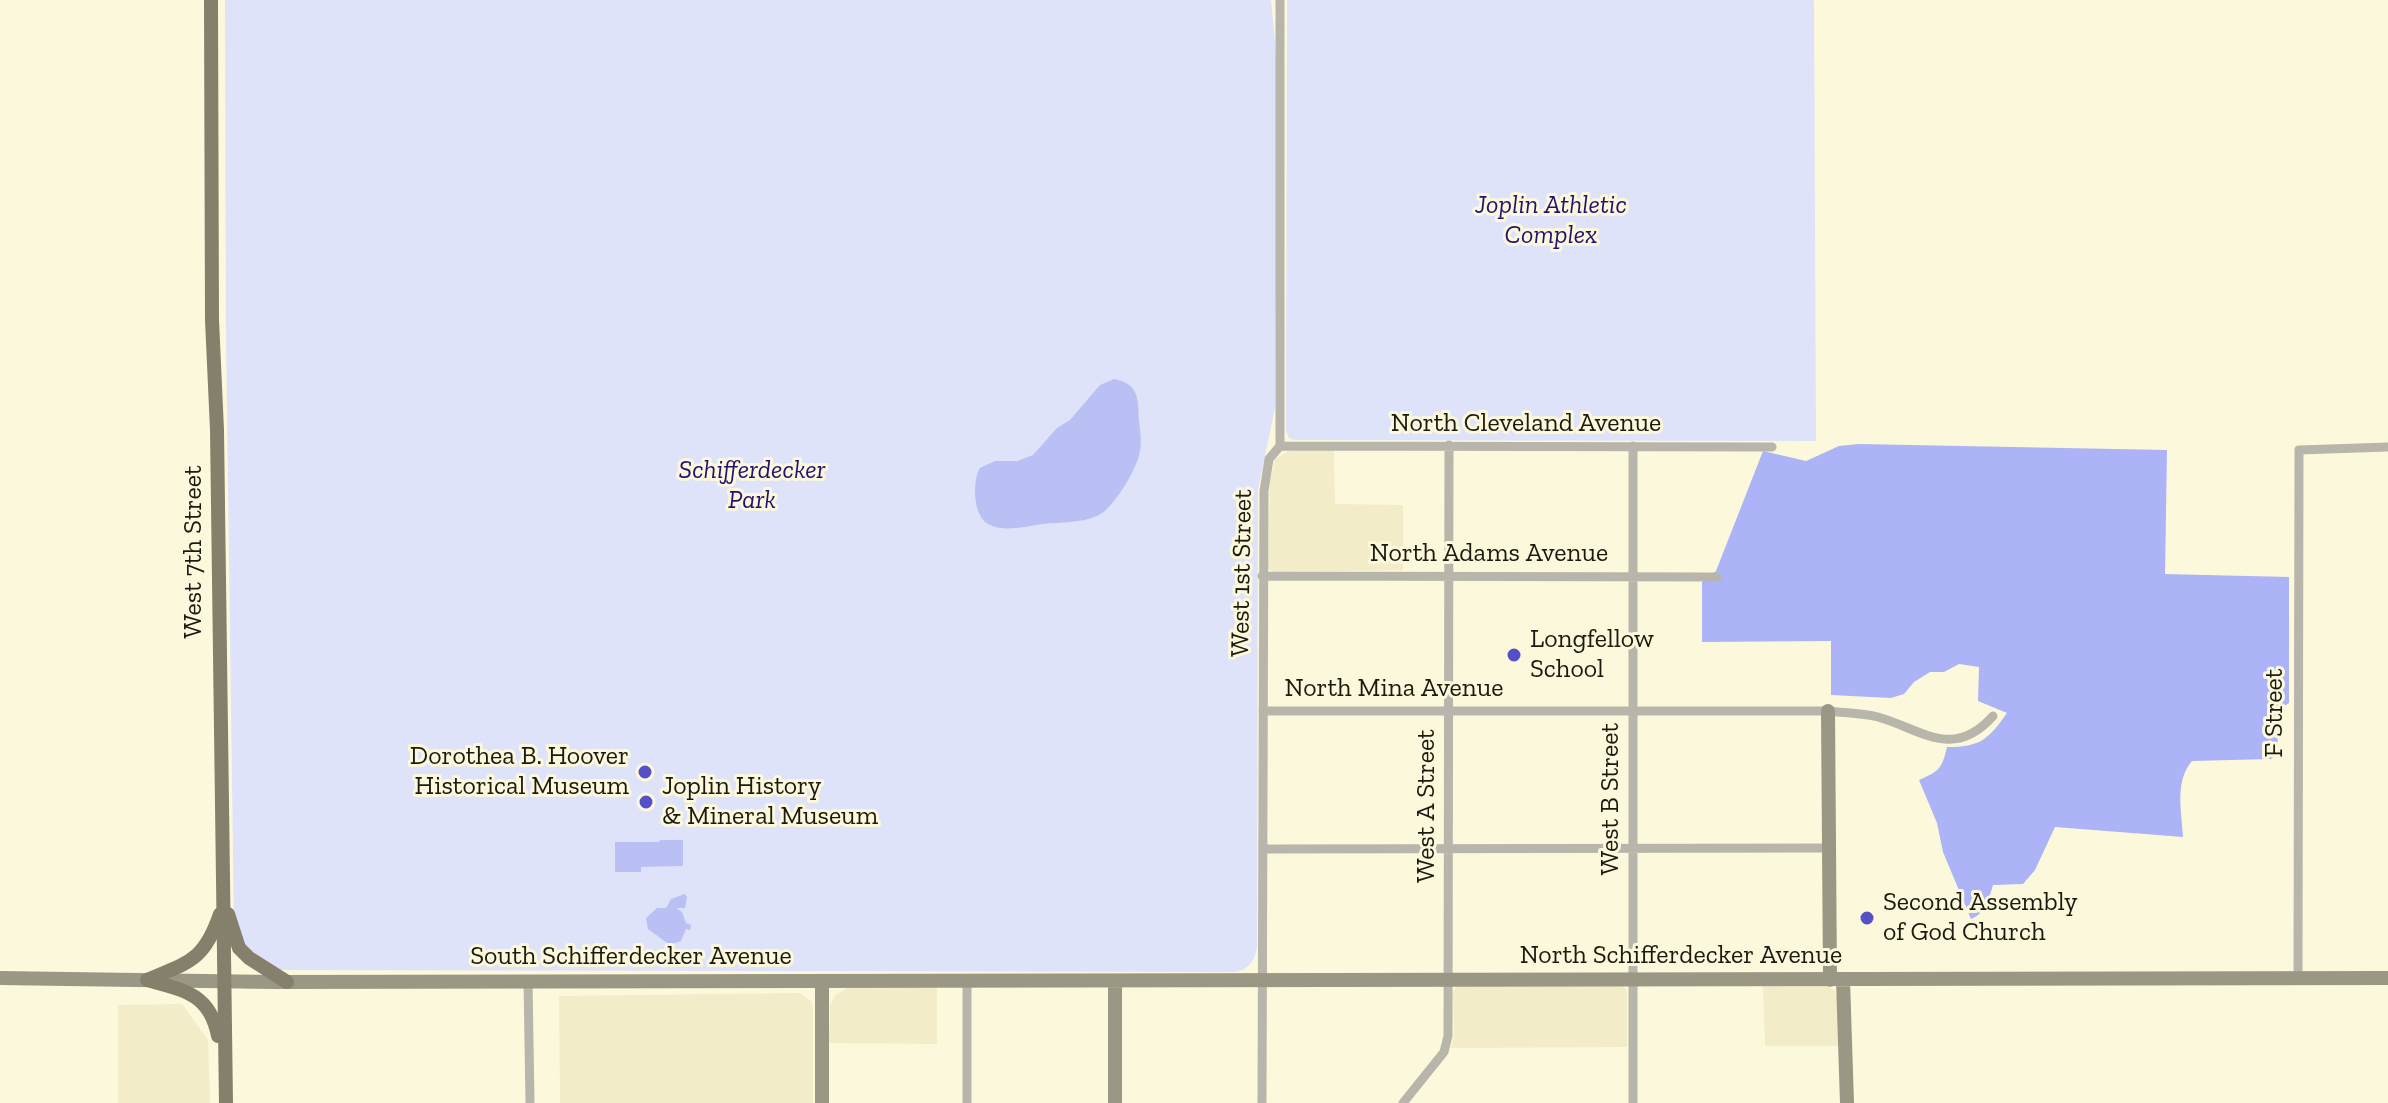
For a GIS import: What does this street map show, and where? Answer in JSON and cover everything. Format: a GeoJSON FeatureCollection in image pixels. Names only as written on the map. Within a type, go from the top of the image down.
{"type":"FeatureCollection","features":[{"type":"Feature","properties":{"kind":"main road","name":"West 7th Street"},"geometry":{"type":"LineString","coordinates":[[211,0],[212,320],[217,430],[226,1103]]}},
{"type":"Feature","properties":{"kind":"main road"},"geometry":{"type":"LineString","coordinates":[[1828,711],[1829,848],[1847,1103]]}},
{"type":"Feature","properties":{"kind":"main road"},"geometry":{"type":"LineString","coordinates":[[147,980],[198,955],[212,935],[223,906]]}},
{"type":"Feature","properties":{"kind":"main road"},"geometry":{"type":"LineString","coordinates":[[223,906],[239,948],[287,982]]}},
{"type":"Feature","properties":{"kind":"main road","name":"South Schifferdecker Avenue"},"geometry":{"type":"LineString","coordinates":[[0,978],[287,982],[1262,981]]}},
{"type":"Feature","properties":{"kind":"main road","name":"North Schifferdecker Avenue"},"geometry":{"type":"LineString","coordinates":[[1262,981],[2388,978]]}},
{"type":"Feature","properties":{"kind":"main road"},"geometry":{"type":"LineString","coordinates":[[147,980],[188,992],[206,1005],[225,1054]]}},
{"type":"Feature","properties":{"kind":"main road"},"geometry":{"type":"LineString","coordinates":[[822,981],[822,1103]]}},
{"type":"Feature","properties":{"kind":"main road"},"geometry":{"type":"LineString","coordinates":[[1115,981],[1115,1103]]}},
{"type":"Feature","properties":{"kind":"street","name":"West 1st Street"},"geometry":{"type":"LineString","coordinates":[[1262,1103],[1262,576],[1265,476],[1273,451],[1280,446],[1280,0]]}},
{"type":"Feature","properties":{"kind":"street","name":"West A Street"},"geometry":{"type":"LineString","coordinates":[[1403,1103],[1447,1045],[1449,445]]}},
{"type":"Feature","properties":{"kind":"street","name":"North Cleveland Avenue"},"geometry":{"type":"LineString","coordinates":[[1280,446],[1772,447]]}},
{"type":"Feature","properties":{"kind":"street","name":"West B Street"},"geometry":{"type":"LineString","coordinates":[[1633,446],[1633,1103]]}},
{"type":"Feature","properties":{"kind":"street","name":"F Street"},"geometry":{"type":"LineString","coordinates":[[2298,977],[2299,450],[2388,447]]}},
{"type":"Feature","properties":{"kind":"street","name":"North Adams Avenue"},"geometry":{"type":"LineString","coordinates":[[1262,576],[1717,577]]}},
{"type":"Feature","properties":{"kind":"street","name":"North Mina Avenue"},"geometry":{"type":"LineString","coordinates":[[1263,711],[1828,711],[1876,717],[1918,734],[1949,739],[1973,732],[1993,716]]}},
{"type":"Feature","properties":{"kind":"street"},"geometry":{"type":"LineString","coordinates":[[1263,849],[1829,848]]}},
{"type":"Feature","properties":{"kind":"street"},"geometry":{"type":"LineString","coordinates":[[528,980],[530,1103]]}},
{"type":"Feature","properties":{"kind":"street"},"geometry":{"type":"LineString","coordinates":[[967,981],[967,1103]]}},
{"type":"Feature","properties":{"kind":"shaded area"},"geometry":{"type":"Polygon","coordinates":[[[1114,379],[1128,384],[1136,393],[1141,444],[1135,467],[1110,506],[1085,520],[1015,528],[994,527],[983,520],[975,498],[980,468],[995,461],[1017,461],[1033,455],[1057,428],[1070,420],[1100,385],[1114,379]]]}},
{"type":"Feature","properties":{"kind":"shaded area"},"geometry":{"type":"Polygon","coordinates":[[[1839,446],[2167,450],[2165,574],[2289,577],[2289,703],[2280,709],[2277,718],[2278,753],[2271,759],[2192,761],[2186,769],[2181,788],[2183,837],[2055,827],[2035,870],[2023,884],[1993,885],[1984,909],[1971,919],[1943,852],[1937,823],[1919,780],[1939,768],[1947,747],[1982,740],[2007,713],[1978,701],[1979,667],[1959,664],[1944,672],[1930,672],[1914,682],[1904,694],[1891,698],[1831,695],[1831,641],[1702,642],[1702,582],[1716,571],[1763,451],[1806,461],[1839,446]]]}},
{"type":"Feature","properties":{"kind":"shaded area"},"geometry":{"type":"Polygon","coordinates":[[[1334,450],[1335,504],[1403,505],[1403,570],[1273,572],[1268,568],[1270,484],[1275,459],[1289,451],[1334,450]]]}},
{"type":"Feature","properties":{"kind":"shaded area"},"geometry":{"type":"Polygon","coordinates":[[[683,840],[683,866],[641,867],[641,872],[615,872],[615,842],[683,840]]]}},
{"type":"Feature","properties":{"kind":"shaded area"},"geometry":{"type":"Polygon","coordinates":[[[685,894],[685,908],[676,908],[682,912],[686,923],[691,925],[690,930],[686,929],[681,941],[670,945],[648,929],[646,918],[657,908],[666,908],[671,899],[685,894]]]}},
{"type":"Feature","properties":{"kind":"shaded area"},"geometry":{"type":"Polygon","coordinates":[[[1461,986],[1622,986],[1627,990],[1627,1047],[1451,1048],[1454,1036],[1453,992],[1461,986]]]}},
{"type":"Feature","properties":{"kind":"shaded area"},"geometry":{"type":"Polygon","coordinates":[[[1763,986],[1827,986],[1834,990],[1838,998],[1840,1046],[1765,1046],[1763,986]]]}},
{"type":"Feature","properties":{"kind":"shaded area"},"geometry":{"type":"Polygon","coordinates":[[[848,987],[937,987],[937,1044],[829,1043],[830,1005],[836,995],[848,987]]]}},
{"type":"Feature","properties":{"kind":"shaded area"},"geometry":{"type":"Polygon","coordinates":[[[799,993],[811,1001],[813,1007],[813,1103],[560,1103],[559,996],[799,993]]]}},
{"type":"Feature","properties":{"kind":"shaded area"},"geometry":{"type":"Polygon","coordinates":[[[182,1004],[208,1040],[210,1103],[118,1103],[118,1005],[182,1004]]]}},
{"type":"Feature","properties":{"kind":"green space","name":"Schifferdecker Park"},"geometry":{"type":"Polygon","coordinates":[[[225,0],[1271,0],[1278,73],[1275,408],[1258,490],[1257,948],[1250,964],[1234,972],[279,970],[244,948],[234,927],[225,0]]]}},
{"type":"Feature","properties":{"kind":"green space","name":"Joplin Athletic Complex"},"geometry":{"type":"Polygon","coordinates":[[[1287,0],[1814,0],[1816,441],[1289,438],[1286,431],[1287,0]]]}},
{"type":"Feature","properties":{"kind":"place","name":"Longfellow School"},"geometry":{"type":"Point","coordinates":[1514,655]}},
{"type":"Feature","properties":{"kind":"place","name":"Dorothea B. Hoover Historical Museum"},"geometry":{"type":"Point","coordinates":[645,772]}},
{"type":"Feature","properties":{"kind":"place","name":"Joplin History & Mineral Museum"},"geometry":{"type":"Point","coordinates":[646,802]}},
{"type":"Feature","properties":{"kind":"place","name":"Second Assembly of God Church"},"geometry":{"type":"Point","coordinates":[1867,918]}}]}
